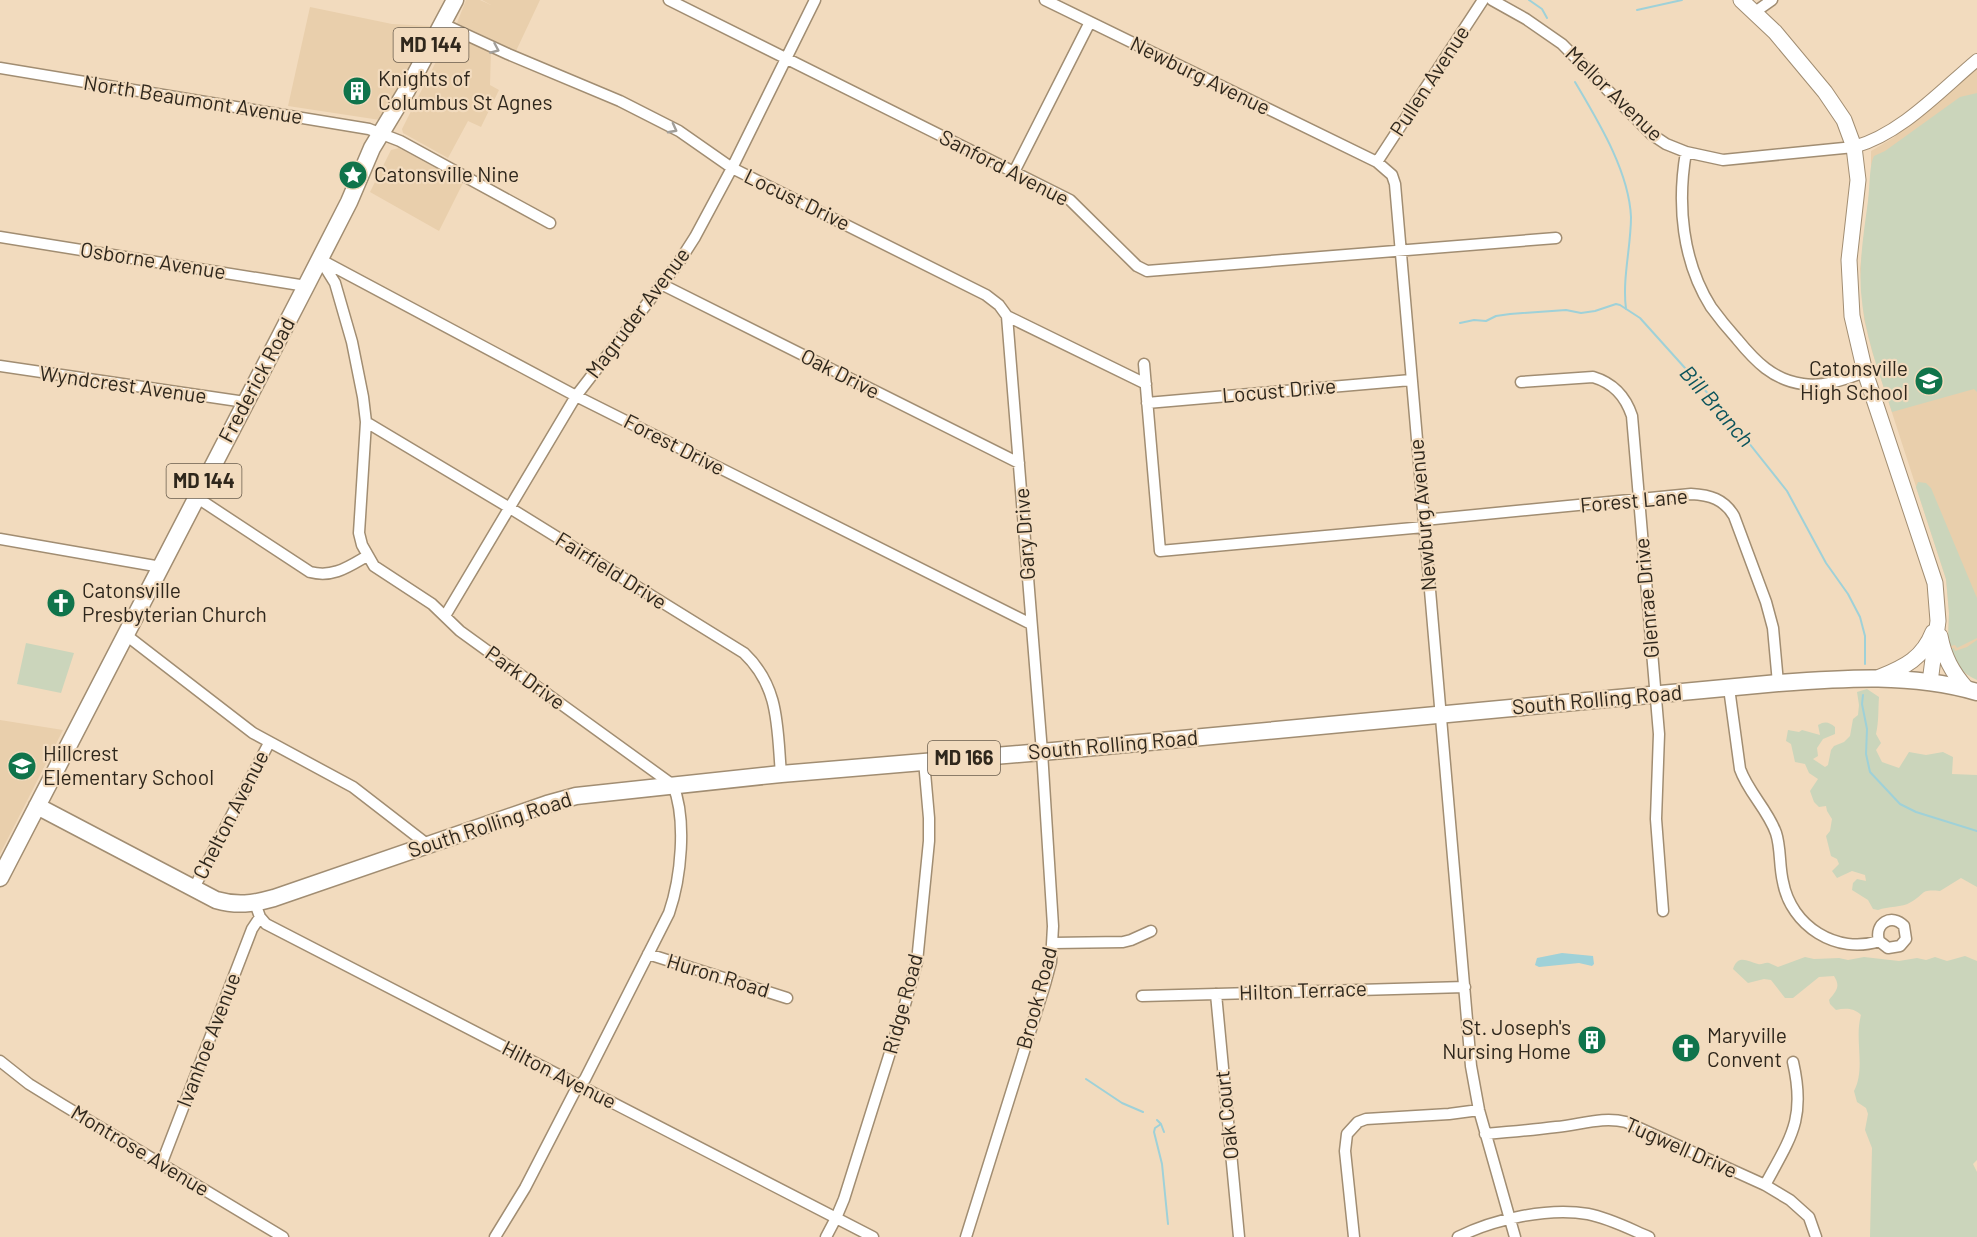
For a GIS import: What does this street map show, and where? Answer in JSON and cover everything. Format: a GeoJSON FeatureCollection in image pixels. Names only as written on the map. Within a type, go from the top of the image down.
{"type":"FeatureCollection","features":[{"type":"Feature","properties":{"kind":"main road","name":"Frederick Road"},"geometry":{"type":"LineString","coordinates":[[0,878],[320,259],[349,202],[366,161],[385,134],[455,0]]}},
{"type":"Feature","properties":{"kind":"main road"},"geometry":{"type":"LineString","coordinates":[[1742,0],[1775,32],[1837,108],[1854,147],[1858,180],[1849,260],[1849,288],[1855,333],[1935,583],[1943,654],[1971,690]]}},
{"type":"Feature","properties":{"kind":"main road"},"geometry":{"type":"LineString","coordinates":[[1880,677],[1902,669],[1917,659],[1930,641],[1938,621]]}},
{"type":"Feature","properties":{"kind":"main road"},"geometry":{"type":"LineString","coordinates":[[1930,682],[1938,621]]}},
{"type":"Feature","properties":{"kind":"main road","name":"South Rolling Road"},"geometry":{"type":"LineString","coordinates":[[37,806],[216,900],[258,910],[428,845],[576,796],[782,774],[1778,683],[1880,677],[1930,682],[1971,690]]}},
{"type":"Feature","properties":{"kind":"street","name":"Sanford Avenue"},"geometry":{"type":"LineString","coordinates":[[669,0],[1070,200],[1137,266],[1147,271],[1556,238]]}},
{"type":"Feature","properties":{"kind":"street","name":"Magruder Avenue"},"geometry":{"type":"LineString","coordinates":[[445,616],[576,396],[695,237],[732,168],[815,0]]}},
{"type":"Feature","properties":{"kind":"street","name":"Newburg Avenue"},"geometry":{"type":"LineString","coordinates":[[1045,0],[1377,162],[1392,175],[1395,184],[1471,1066],[1485,1134],[1515,1237]]}},
{"type":"Feature","properties":{"kind":"street","name":"Pullen Avenue"},"geometry":{"type":"LineString","coordinates":[[1377,162],[1483,0]]}},
{"type":"Feature","properties":{"kind":"street","name":"Mellor Avenue"},"geometry":{"type":"LineString","coordinates":[[1492,0],[1526,19],[1562,44],[1651,134],[1665,144],[1686,152],[1723,160],[1854,147]]}},
{"type":"Feature","properties":{"kind":"street"},"geometry":{"type":"LineString","coordinates":[[1755,12],[1772,0]]}},
{"type":"Feature","properties":{"kind":"street"},"geometry":{"type":"LineString","coordinates":[[1014,172],[1090,22]]}},
{"type":"Feature","properties":{"kind":"street","name":"Locust Drive"},"geometry":{"type":"LineString","coordinates":[[442,24],[620,101],[679,131],[732,168],[986,295],[999,305],[1007,316],[1146,384]]}},
{"type":"Feature","properties":{"kind":"street"},"geometry":{"type":"LineString","coordinates":[[1854,147],[1869,143],[1895,129],[1977,60]]}},
{"type":"Feature","properties":{"kind":"street","name":"North Beaumont Avenue"},"geometry":{"type":"LineString","coordinates":[[0,68],[311,119],[385,134],[550,223]]}},
{"type":"Feature","properties":{"kind":"street"},"geometry":{"type":"LineString","coordinates":[[1686,152],[1681,194],[1688,256],[1695,276],[1712,308],[1747,352],[1773,374],[1804,384],[1821,384],[1866,372]]}},
{"type":"Feature","properties":{"kind":"street","name":"Osborne Avenue"},"geometry":{"type":"LineString","coordinates":[[0,237],[306,286]]}},
{"type":"Feature","properties":{"kind":"street"},"geometry":{"type":"LineString","coordinates":[[196,497],[310,572],[320,574],[339,572],[367,556],[362,545],[359,518],[366,422],[359,370],[335,283],[320,259]]}},
{"type":"Feature","properties":{"kind":"street","name":"Forest Drive"},"geometry":{"type":"LineString","coordinates":[[320,259],[576,396],[1031,624]]}},
{"type":"Feature","properties":{"kind":"street","name":"Oak Drive"},"geometry":{"type":"LineString","coordinates":[[661,284],[1019,463]]}},
{"type":"Feature","properties":{"kind":"street","name":"Gary Drive"},"geometry":{"type":"LineString","coordinates":[[1007,316],[1042,752]]}},
{"type":"Feature","properties":{"kind":"street"},"geometry":{"type":"LineString","coordinates":[[1144,364],[1147,403]]}},
{"type":"Feature","properties":{"kind":"street","name":"Wyndcrest Avenue"},"geometry":{"type":"LineString","coordinates":[[0,366],[245,402]]}},
{"type":"Feature","properties":{"kind":"street","name":"Glenrae Drive"},"geometry":{"type":"LineString","coordinates":[[1521,382],[1593,377],[1608,383],[1622,394],[1632,416],[1656,694],[1659,743],[1656,819],[1663,911]]}},
{"type":"Feature","properties":{"kind":"street","name":"Locust Drive"},"geometry":{"type":"LineString","coordinates":[[1147,403],[1411,380]]}},
{"type":"Feature","properties":{"kind":"street","name":"Forest Lane"},"geometry":{"type":"LineString","coordinates":[[1147,403],[1160,551],[1704,495],[1722,501],[1734,516],[1766,602],[1773,628],[1778,683]]}},
{"type":"Feature","properties":{"kind":"street","name":"Fairfield Drive"},"geometry":{"type":"LineString","coordinates":[[366,422],[732,645],[755,664],[771,692],[775,708],[782,774]]}},
{"type":"Feature","properties":{"kind":"street"},"geometry":{"type":"LineString","coordinates":[[0,539],[161,567]]}},
{"type":"Feature","properties":{"kind":"street","name":"Park Drive"},"geometry":{"type":"LineString","coordinates":[[367,556],[374,566],[411,589],[460,631],[673,785]]}},
{"type":"Feature","properties":{"kind":"street"},"geometry":{"type":"LineString","coordinates":[[126,635],[253,733],[353,787],[428,845]]}},
{"type":"Feature","properties":{"kind":"street"},"geometry":{"type":"LineString","coordinates":[[1729,688],[1740,769],[1744,782],[1775,830],[1786,897],[1794,911],[1815,932],[1828,939],[1855,946],[1879,941]]}},
{"type":"Feature","properties":{"kind":"street","name":"Chelton Avenue"},"geometry":{"type":"LineString","coordinates":[[194,888],[268,743]]}},
{"type":"Feature","properties":{"kind":"street","name":"Brook Road"},"geometry":{"type":"LineString","coordinates":[[966,1237],[1045,984],[1053,943],[1042,752]]}},
{"type":"Feature","properties":{"kind":"street","name":"Ridge Road"},"geometry":{"type":"LineString","coordinates":[[826,1237],[836,1218],[901,1019],[917,962],[930,818],[924,761]]}},
{"type":"Feature","properties":{"kind":"street"},"geometry":{"type":"LineString","coordinates":[[495,1237],[525,1188],[669,913],[676,893],[681,842],[673,785]]}},
{"type":"Feature","properties":{"kind":"street","name":"Hilton Avenue"},"geometry":{"type":"LineString","coordinates":[[258,910],[266,924],[873,1237]]}},
{"type":"Feature","properties":{"kind":"street","name":"Ivanhoe Avenue"},"geometry":{"type":"LineString","coordinates":[[162,1165],[258,910]]}},
{"type":"Feature","properties":{"kind":"street"},"geometry":{"type":"LineString","coordinates":[[1053,943],[1123,942],[1151,931]]}},
{"type":"Feature","properties":{"kind":"street","name":"Huron Road"},"geometry":{"type":"LineString","coordinates":[[648,954],[787,998]]}},
{"type":"Feature","properties":{"kind":"street","name":"Hilton Terrace"},"geometry":{"type":"LineString","coordinates":[[1142,996],[1465,987]]}},
{"type":"Feature","properties":{"kind":"street","name":"Oak Court"},"geometry":{"type":"LineString","coordinates":[[1216,994],[1239,1237]]}},
{"type":"Feature","properties":{"kind":"street","name":"Montrose Avenue"},"geometry":{"type":"LineString","coordinates":[[0,1061],[29,1084],[283,1237]]}},
{"type":"Feature","properties":{"kind":"street"},"geometry":{"type":"LineString","coordinates":[[1766,1185],[1788,1142],[1798,1113],[1798,1083],[1793,1062]]}},
{"type":"Feature","properties":{"kind":"street"},"geometry":{"type":"LineString","coordinates":[[1354,1237],[1345,1151],[1345,1141],[1352,1127],[1366,1119],[1479,1110]]}},
{"type":"Feature","properties":{"kind":"street","name":"Tugwell Drive"},"geometry":{"type":"LineString","coordinates":[[1485,1134],[1614,1119],[1626,1122],[1766,1185],[1800,1208],[1809,1217],[1816,1237]]}},
{"type":"Feature","properties":{"kind":"street"},"geometry":{"type":"LineString","coordinates":[[1458,1237],[1510,1220],[1552,1211],[1590,1214],[1649,1237]]}},
{"type":"Feature","properties":{"kind":"shaded area"},"geometry":{"type":"Polygon","coordinates":[[[466,0],[480,0],[491,5],[482,0],[540,0],[516,51],[457,23],[466,0]]]}},
{"type":"Feature","properties":{"kind":"shaded area"},"geometry":{"type":"Polygon","coordinates":[[[310,7],[392,24],[430,26],[380,120],[288,106],[310,7]]]}},
{"type":"Feature","properties":{"kind":"shaded area"},"geometry":{"type":"Polygon","coordinates":[[[451,32],[491,50],[490,85],[499,90],[481,127],[468,121],[448,158],[403,133],[402,129],[451,32]]]}},
{"type":"Feature","properties":{"kind":"shaded area","name":"Catonsville High School"},"geometry":{"type":"Polygon","coordinates":[[[1977,67],[1977,679],[1954,659],[1948,640],[1949,613],[1946,579],[1872,351],[1864,319],[1860,269],[1871,179],[1871,151],[1893,138],[1977,67]]]}},
{"type":"Feature","properties":{"kind":"shaded area"},"geometry":{"type":"Polygon","coordinates":[[[399,148],[463,183],[439,231],[370,192],[391,150],[399,148]]]}},
{"type":"Feature","properties":{"kind":"shaded area","name":"Hillcrest Elementary School"},"geometry":{"type":"Polygon","coordinates":[[[0,720],[63,730],[0,854],[0,720]]]}},
{"type":"Feature","properties":{"kind":"green space","name":"Catonsville High School"},"geometry":{"type":"Polygon","coordinates":[[[1977,93],[1977,392],[1974,389],[1892,412],[1869,338],[1861,292],[1862,246],[1872,160],[1874,156],[1885,151],[1960,97],[1977,93]]]}},
{"type":"Feature","properties":{"kind":"green space"},"geometry":{"type":"Polygon","coordinates":[[[1918,482],[1926,483],[1931,488],[1977,598],[1977,638],[1957,648],[1955,645],[1950,646],[1948,640],[1949,613],[1946,579],[1916,487],[1918,482]]]}},
{"type":"Feature","properties":{"kind":"green space"},"geometry":{"type":"Polygon","coordinates":[[[1977,640],[1977,680],[1960,668],[1951,649],[1954,648],[1955,651],[1967,647],[1977,640]]]}},
{"type":"Feature","properties":{"kind":"green space"},"geometry":{"type":"Polygon","coordinates":[[[26,643],[74,653],[61,693],[17,684],[26,643]]]}},
{"type":"Feature","properties":{"kind":"green space"},"geometry":{"type":"Polygon","coordinates":[[[1867,689],[1879,697],[1876,734],[1881,743],[1876,750],[1882,762],[1899,768],[1909,752],[1926,755],[1943,752],[1953,757],[1952,774],[1977,775],[1977,887],[1961,878],[1940,891],[1926,891],[1907,904],[1878,910],[1873,909],[1868,900],[1852,890],[1853,883],[1857,879],[1866,881],[1865,875],[1852,871],[1837,878],[1832,871],[1839,864],[1837,859],[1831,856],[1826,836],[1830,831],[1832,819],[1826,806],[1819,807],[1814,802],[1810,791],[1818,779],[1809,773],[1805,764],[1795,762],[1791,744],[1786,741],[1788,730],[1799,732],[1802,730],[1820,735],[1818,725],[1827,723],[1835,727],[1835,734],[1823,739],[1817,748],[1818,756],[1813,759],[1825,767],[1828,765],[1834,746],[1844,742],[1850,736],[1853,719],[1858,715],[1857,692],[1867,689]]]}},
{"type":"Feature","properties":{"kind":"green space"},"geometry":{"type":"Polygon","coordinates":[[[1965,956],[1977,961],[1977,1160],[1973,1164],[1977,1172],[1977,1237],[1870,1237],[1872,1148],[1865,1130],[1868,1114],[1866,1108],[1857,1102],[1854,1091],[1860,1063],[1859,1024],[1861,1015],[1849,1009],[1836,1010],[1830,1004],[1829,1000],[1837,986],[1834,976],[1819,977],[1793,998],[1785,998],[1771,980],[1764,979],[1748,983],[1733,969],[1740,960],[1759,964],[1769,963],[1778,967],[1805,957],[1848,960],[1864,957],[1899,961],[1917,958],[1926,960],[1935,957],[1947,961],[1965,956]]]}},
{"type":"Feature","properties":{"kind":"water"},"geometry":{"type":"Polygon","coordinates":[[[1562,953],[1593,956],[1594,964],[1592,966],[1579,963],[1539,967],[1535,965],[1537,958],[1562,953]]]}},
{"type":"Feature","properties":{"kind":"waterway"},"geometry":{"type":"LineString","coordinates":[[1529,0],[1542,9],[1547,18]]}},
{"type":"Feature","properties":{"kind":"waterway"},"geometry":{"type":"LineString","coordinates":[[1637,10],[1682,0]]}},
{"type":"Feature","properties":{"kind":"waterway"},"geometry":{"type":"LineString","coordinates":[[1575,82],[1611,147],[1625,182],[1631,217],[1625,286],[1626,309]]}},
{"type":"Feature","properties":{"kind":"waterway","name":"Bill Branch"},"geometry":{"type":"LineString","coordinates":[[1460,323],[1474,320],[1486,321],[1496,316],[1510,314],[1566,310],[1581,313],[1616,304],[1640,318],[1721,408],[1787,491],[1826,563],[1848,594],[1860,617],[1865,636],[1865,664]]}},
{"type":"Feature","properties":{"kind":"waterway","name":"Bill Branch"},"geometry":{"type":"LineString","coordinates":[[1863,695],[1862,704],[1867,729],[1866,754],[1870,772],[1900,804],[1916,812],[1977,831]]}},
{"type":"Feature","properties":{"kind":"waterway"},"geometry":{"type":"LineString","coordinates":[[1086,1079],[1122,1103],[1143,1112]]}},
{"type":"Feature","properties":{"kind":"waterway"},"geometry":{"type":"LineString","coordinates":[[1157,1120],[1164,1132]]}},
{"type":"Feature","properties":{"kind":"waterway"},"geometry":{"type":"LineString","coordinates":[[1161,1124],[1155,1128],[1154,1132],[1162,1164],[1168,1224]]}},
{"type":"Feature","properties":{"kind":"place","name":"Knights of Columbus St Agnes"},"geometry":{"type":"Point","coordinates":[357,91]}},
{"type":"Feature","properties":{"kind":"place","name":"Catonsville Nine"},"geometry":{"type":"Point","coordinates":[353,175]}},
{"type":"Feature","properties":{"kind":"place","name":"Catonsville High School"},"geometry":{"type":"Point","coordinates":[1929,381]}},
{"type":"Feature","properties":{"kind":"place","name":"Catonsville Presbyterian Church"},"geometry":{"type":"Point","coordinates":[61,603]}},
{"type":"Feature","properties":{"kind":"place","name":"Hillcrest Elementary School"},"geometry":{"type":"Point","coordinates":[22,766]}},
{"type":"Feature","properties":{"kind":"place","name":"St. Joseph's Nursing Home"},"geometry":{"type":"Point","coordinates":[1592,1040]}},
{"type":"Feature","properties":{"kind":"place","name":"Maryville Convent"},"geometry":{"type":"Point","coordinates":[1686,1048]}}]}
